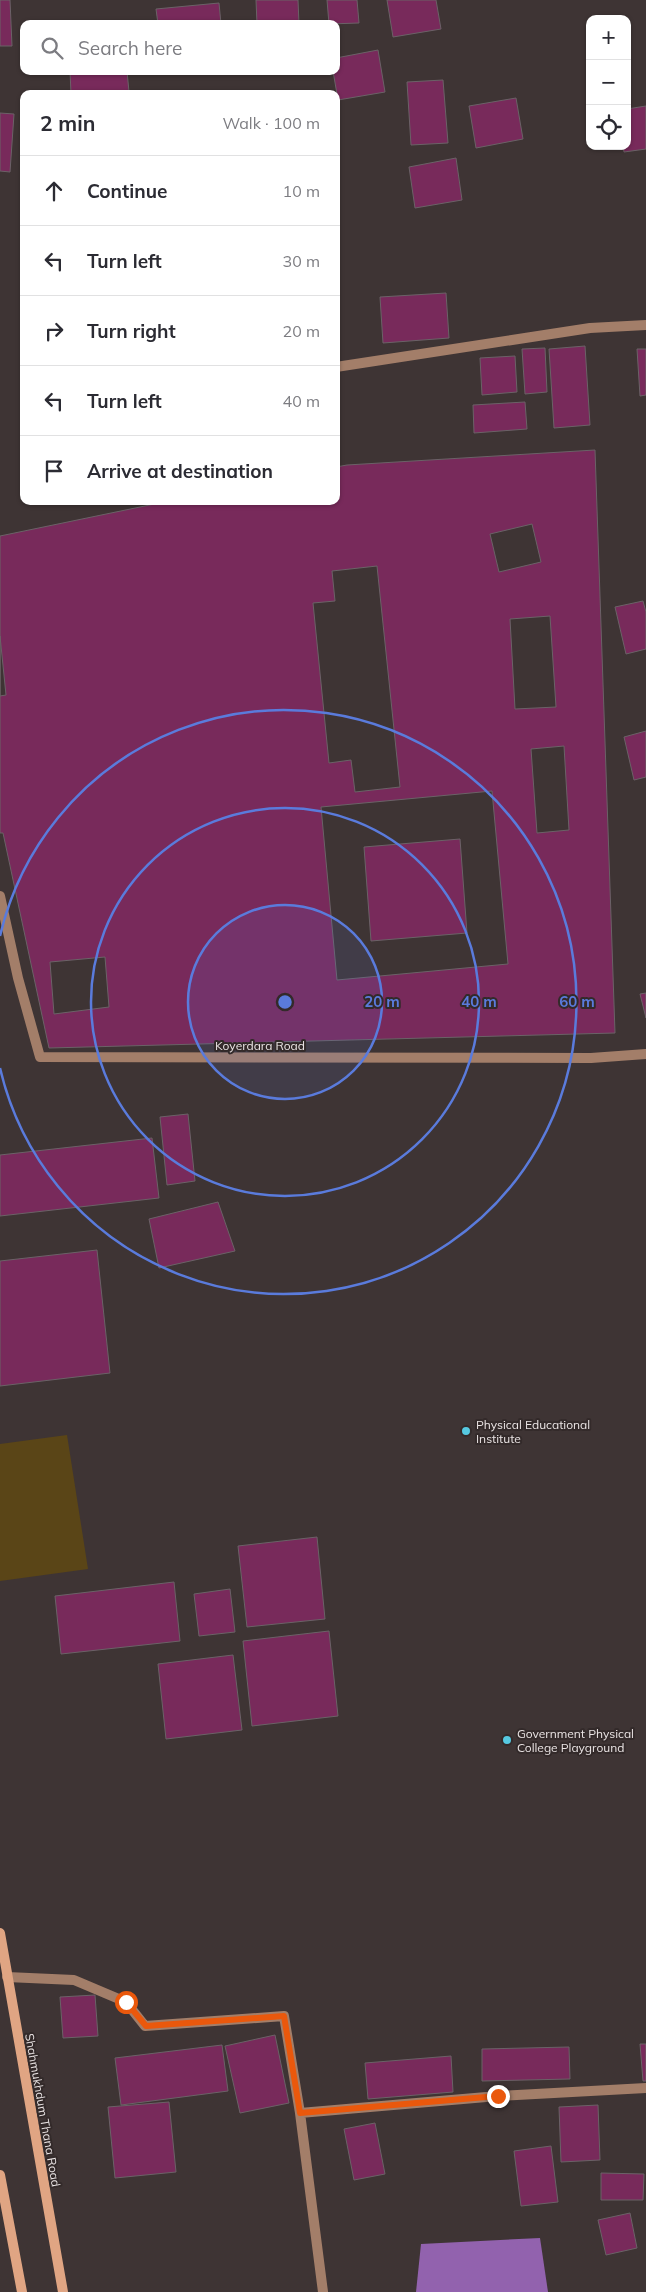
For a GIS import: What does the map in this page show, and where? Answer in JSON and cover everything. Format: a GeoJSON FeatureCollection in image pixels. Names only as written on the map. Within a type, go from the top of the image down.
{"type":"FeatureCollection","features":[{"type":"Feature","properties":{"kind":"main road","name":"Shahmukhdum Thana Road"},"geometry":{"type":"LineString","coordinates":[[0,1933],[63,2292]]}},
{"type":"Feature","properties":{"kind":"main road"},"geometry":{"type":"LineString","coordinates":[[0,2175],[22,2292]]}},
{"type":"Feature","properties":{"kind":"street"},"geometry":{"type":"LineString","coordinates":[[340,366],[590,328],[646,324]]}},
{"type":"Feature","properties":{"kind":"street","name":"Koyerdara Road"},"geometry":{"type":"LineString","coordinates":[[0,896],[18,978],[40,1057],[591,1058],[646,1054]]}},
{"type":"Feature","properties":{"kind":"street"},"geometry":{"type":"LineString","coordinates":[[7,1977],[74,1980],[126,2002],[146,2026],[284,2016],[300,2113],[323,2292]]}},
{"type":"Feature","properties":{"kind":"street"},"geometry":{"type":"LineString","coordinates":[[300,2113],[498,2096],[646,2088]]}},
{"type":"Feature","properties":{"kind":"shaded area"},"geometry":{"type":"Polygon","coordinates":[[[67,1435],[88,1569],[0,1581],[0,1444],[67,1435]]]}},
{"type":"Feature","properties":{"kind":"shaded area"},"geometry":{"type":"Polygon","coordinates":[[[540,2238],[548,2292],[416,2292],[421,2244],[540,2238]]]}},
{"type":"Feature","properties":{"kind":"building"},"geometry":{"type":"Polygon","coordinates":[[[0,0],[10,0],[12,46],[0,46],[0,0]]]}},
{"type":"Feature","properties":{"kind":"building"},"geometry":{"type":"Polygon","coordinates":[[[256,0],[298,0],[299,20],[257,20],[256,0]]]}},
{"type":"Feature","properties":{"kind":"building"},"geometry":{"type":"Polygon","coordinates":[[[327,0],[357,0],[359,23],[340,24],[340,20],[329,20],[327,0]]]}},
{"type":"Feature","properties":{"kind":"building"},"geometry":{"type":"Polygon","coordinates":[[[387,0],[436,0],[441,29],[393,37],[387,0]]]}},
{"type":"Feature","properties":{"kind":"building"},"geometry":{"type":"Polygon","coordinates":[[[219,3],[221,20],[157,20],[156,9],[219,3]]]}},
{"type":"Feature","properties":{"kind":"building"},"geometry":{"type":"Polygon","coordinates":[[[378,50],[385,92],[340,100],[340,90],[336,90],[334,75],[340,75],[340,57],[378,50]]]}},
{"type":"Feature","properties":{"kind":"building"},"geometry":{"type":"Polygon","coordinates":[[[70,75],[127,75],[129,90],[71,90],[70,75]]]}},
{"type":"Feature","properties":{"kind":"building"},"geometry":{"type":"Polygon","coordinates":[[[443,80],[448,143],[411,145],[407,82],[443,80]]]}},
{"type":"Feature","properties":{"kind":"building"},"geometry":{"type":"Polygon","coordinates":[[[516,98],[523,139],[476,148],[469,106],[516,98]]]}},
{"type":"Feature","properties":{"kind":"building"},"geometry":{"type":"Polygon","coordinates":[[[646,106],[646,149],[624,152],[624,150],[631,150],[631,108],[646,106]]]}},
{"type":"Feature","properties":{"kind":"building"},"geometry":{"type":"Polygon","coordinates":[[[0,113],[14,114],[10,172],[0,171],[0,113]]]}},
{"type":"Feature","properties":{"kind":"building"},"geometry":{"type":"Polygon","coordinates":[[[456,158],[462,200],[415,208],[409,167],[456,158]]]}},
{"type":"Feature","properties":{"kind":"building"},"geometry":{"type":"Polygon","coordinates":[[[446,293],[449,338],[383,343],[380,297],[446,293]]]}},
{"type":"Feature","properties":{"kind":"building"},"geometry":{"type":"Polygon","coordinates":[[[585,346],[590,425],[554,428],[549,349],[585,346]]]}},
{"type":"Feature","properties":{"kind":"building"},"geometry":{"type":"Polygon","coordinates":[[[545,348],[547,392],[525,394],[522,349],[545,348]]]}},
{"type":"Feature","properties":{"kind":"building"},"geometry":{"type":"Polygon","coordinates":[[[637,349],[646,349],[646,395],[640,396],[637,349]]]}},
{"type":"Feature","properties":{"kind":"building"},"geometry":{"type":"Polygon","coordinates":[[[515,356],[517,392],[482,395],[480,358],[515,356]]]}},
{"type":"Feature","properties":{"kind":"building"},"geometry":{"type":"Polygon","coordinates":[[[525,402],[527,429],[474,433],[473,405],[525,402]]]}},
{"type":"Feature","properties":{"kind":"building"},"geometry":{"type":"Polygon","coordinates":[[[595,450],[615,1033],[49,1048],[3,833],[0,833],[0,536],[150,505],[340,505],[340,466],[595,450]]]}},
{"type":"Feature","properties":{"kind":"building"},"geometry":{"type":"Polygon","coordinates":[[[532,524],[541,562],[499,572],[490,534],[532,524]]]}},
{"type":"Feature","properties":{"kind":"building"},"geometry":{"type":"Polygon","coordinates":[[[377,566],[400,787],[355,792],[351,760],[329,763],[313,603],[335,601],[332,571],[377,566]]]}},
{"type":"Feature","properties":{"kind":"building"},"geometry":{"type":"Polygon","coordinates":[[[643,601],[646,612],[646,649],[626,654],[615,607],[643,601]]]}},
{"type":"Feature","properties":{"kind":"building"},"geometry":{"type":"Polygon","coordinates":[[[550,616],[556,707],[515,709],[510,619],[550,616]]]}},
{"type":"Feature","properties":{"kind":"building"},"geometry":{"type":"Polygon","coordinates":[[[0,636],[6,695],[0,696],[0,636]]]}},
{"type":"Feature","properties":{"kind":"building"},"geometry":{"type":"Polygon","coordinates":[[[646,731],[646,777],[634,780],[624,737],[646,731]]]}},
{"type":"Feature","properties":{"kind":"building"},"geometry":{"type":"Polygon","coordinates":[[[564,746],[569,830],[537,833],[531,749],[564,746]]]}},
{"type":"Feature","properties":{"kind":"building"},"geometry":{"type":"Polygon","coordinates":[[[492,791],[508,964],[337,980],[321,807],[492,791]],[[460,839],[364,847],[371,941],[467,933],[460,839]]]}},
{"type":"Feature","properties":{"kind":"building"},"geometry":{"type":"Polygon","coordinates":[[[105,957],[109,1007],[54,1014],[50,962],[105,957]]]}},
{"type":"Feature","properties":{"kind":"building"},"geometry":{"type":"Polygon","coordinates":[[[646,993],[646,1018],[640,994],[646,993]]]}},
{"type":"Feature","properties":{"kind":"building"},"geometry":{"type":"Polygon","coordinates":[[[188,1114],[195,1181],[167,1185],[160,1117],[188,1114]]]}},
{"type":"Feature","properties":{"kind":"building"},"geometry":{"type":"Polygon","coordinates":[[[152,1138],[159,1198],[0,1216],[0,1155],[152,1138]]]}},
{"type":"Feature","properties":{"kind":"building"},"geometry":{"type":"Polygon","coordinates":[[[218,1202],[235,1251],[159,1268],[149,1219],[218,1202]]]}},
{"type":"Feature","properties":{"kind":"building"},"geometry":{"type":"Polygon","coordinates":[[[97,1250],[110,1373],[0,1386],[0,1261],[97,1250]]]}},
{"type":"Feature","properties":{"kind":"building"},"geometry":{"type":"Polygon","coordinates":[[[317,1537],[325,1619],[247,1627],[238,1546],[317,1537]]]}},
{"type":"Feature","properties":{"kind":"building"},"geometry":{"type":"Polygon","coordinates":[[[174,1582],[180,1641],[61,1654],[55,1596],[174,1582]]]}},
{"type":"Feature","properties":{"kind":"building"},"geometry":{"type":"Polygon","coordinates":[[[230,1589],[235,1632],[199,1636],[194,1594],[230,1589]]]}},
{"type":"Feature","properties":{"kind":"building"},"geometry":{"type":"Polygon","coordinates":[[[329,1631],[338,1716],[252,1726],[243,1641],[329,1631]]]}},
{"type":"Feature","properties":{"kind":"building"},"geometry":{"type":"Polygon","coordinates":[[[233,1655],[242,1730],[166,1739],[158,1664],[233,1655]]]}},
{"type":"Feature","properties":{"kind":"building"},"geometry":{"type":"Polygon","coordinates":[[[95,1995],[98,2036],[63,2038],[60,1997],[95,1995]]]}},
{"type":"Feature","properties":{"kind":"building"},"geometry":{"type":"Polygon","coordinates":[[[275,2035],[289,2103],[240,2113],[225,2046],[275,2035]]]}},
{"type":"Feature","properties":{"kind":"building"},"geometry":{"type":"Polygon","coordinates":[[[640,2044],[646,2044],[646,2081],[643,2081],[640,2044]]]}},
{"type":"Feature","properties":{"kind":"building"},"geometry":{"type":"Polygon","coordinates":[[[222,2045],[228,2091],[121,2105],[115,2058],[222,2045]]]}},
{"type":"Feature","properties":{"kind":"building"},"geometry":{"type":"Polygon","coordinates":[[[569,2047],[570,2079],[482,2081],[482,2049],[569,2047]]]}},
{"type":"Feature","properties":{"kind":"building"},"geometry":{"type":"Polygon","coordinates":[[[451,2056],[453,2092],[368,2099],[365,2063],[451,2056]]]}},
{"type":"Feature","properties":{"kind":"building"},"geometry":{"type":"Polygon","coordinates":[[[169,2102],[176,2172],[115,2178],[108,2107],[169,2102]]]}},
{"type":"Feature","properties":{"kind":"building"},"geometry":{"type":"Polygon","coordinates":[[[598,2105],[600,2160],[561,2162],[559,2107],[598,2105]]]}},
{"type":"Feature","properties":{"kind":"building"},"geometry":{"type":"Polygon","coordinates":[[[375,2123],[385,2174],[354,2180],[344,2129],[375,2123]]]}},
{"type":"Feature","properties":{"kind":"building"},"geometry":{"type":"Polygon","coordinates":[[[551,2146],[558,2202],[521,2206],[514,2151],[551,2146]]]}},
{"type":"Feature","properties":{"kind":"building"},"geometry":{"type":"Polygon","coordinates":[[[601,2173],[644,2174],[643,2200],[601,2200],[601,2173]]]}},
{"type":"Feature","properties":{"kind":"building"},"geometry":{"type":"Polygon","coordinates":[[[630,2213],[637,2248],[606,2255],[598,2220],[630,2213]]]}},
{"type":"Feature","properties":{"kind":"place","name":"Physical Educational Institute"},"geometry":{"type":"Point","coordinates":[466,1431]}},
{"type":"Feature","properties":{"kind":"place","name":"Government Physical College Playground"},"geometry":{"type":"Point","coordinates":[507,1740]}},
{"type":"Feature","properties":{"kind":"route"},"geometry":{"type":"LineString","coordinates":[[126,2002],[146,2026],[284,2016],[300,2113],[498,2096]]}}]}
